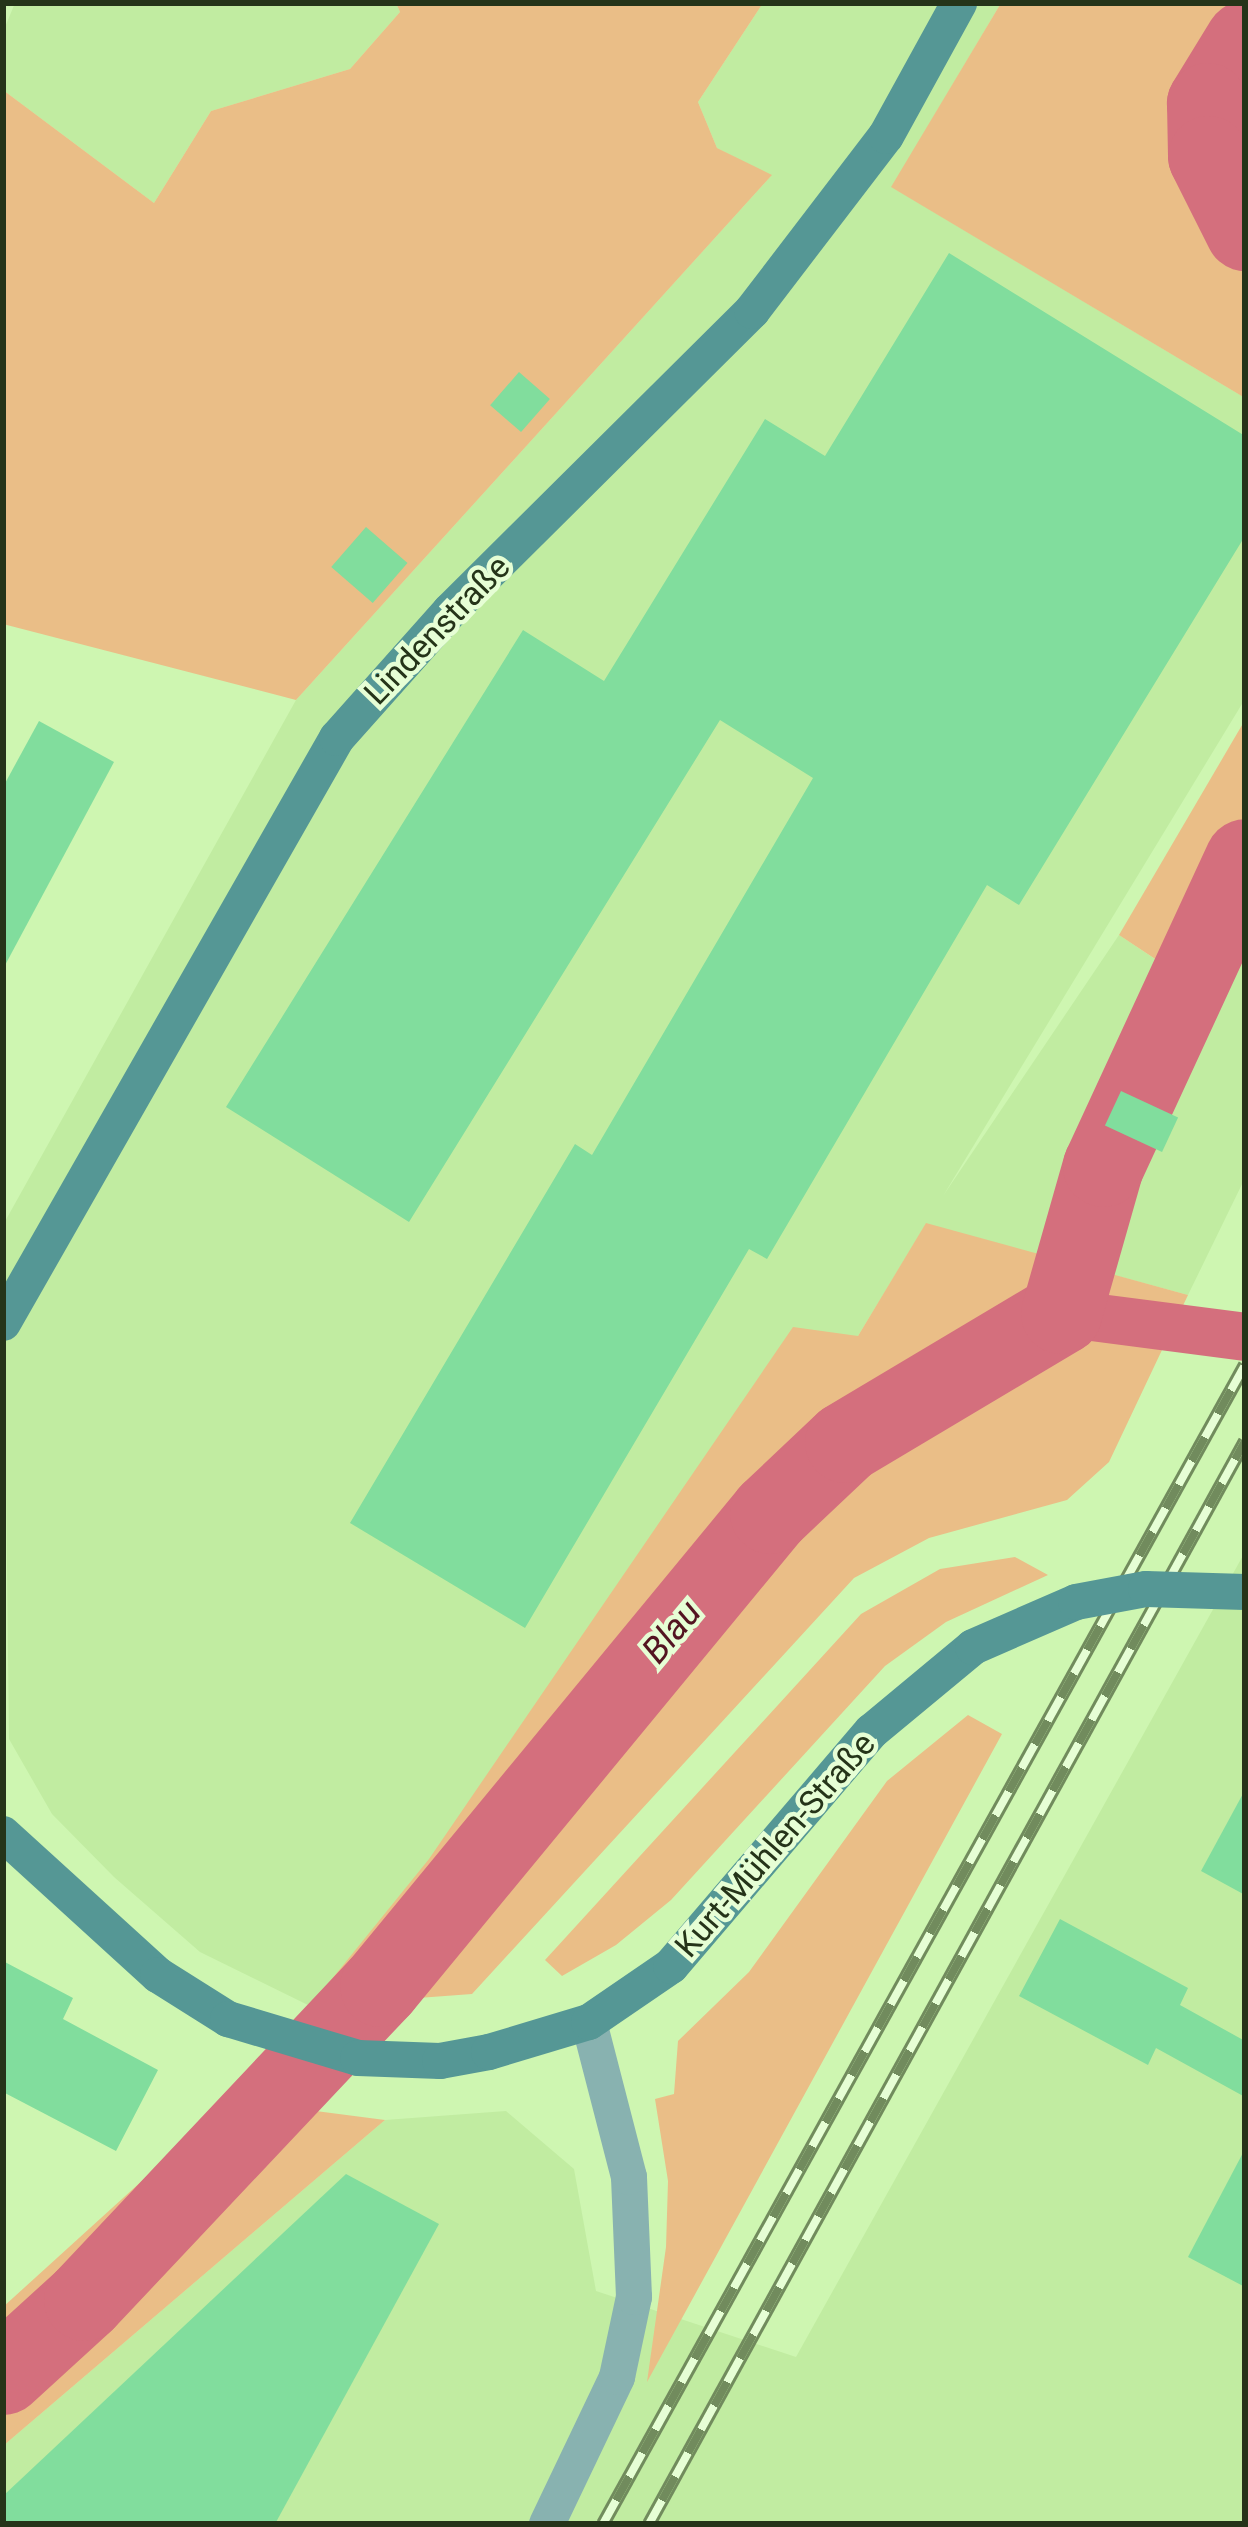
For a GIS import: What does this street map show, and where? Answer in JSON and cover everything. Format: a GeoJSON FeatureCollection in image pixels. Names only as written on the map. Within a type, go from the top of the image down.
{"type":"FeatureCollection","features":[{"type":"Feature","properties":{"kind":"street","name":"Lindenstraße"},"geometry":{"type":"LineString","coordinates":[[3,1323],[338,738],[450,611],[752,311],[886,136],[959,3]]}},
{"type":"Feature","properties":{"kind":"street","name":"Kurt-Mühlen-Straße"},"geometry":{"type":"LineString","coordinates":[[3,1834],[115,1940],[229,2019],[358,2058],[440,2061],[526,2045],[589,2022],[671,1966],[708,1931],[872,1730],[974,1646],[1076,1602],[1146,1588],[1245,1592]]}},
{"type":"Feature","properties":{"kind":"street"},"geometry":{"type":"LineString","coordinates":[[547,2524],[616,2377],[634,2297],[629,2177],[589,2022]]}},
{"type":"Feature","properties":{"kind":"shaded area"},"geometry":{"type":"Polygon","coordinates":[[[15,3],[396,3],[400,12],[350,69],[211,111],[154,203],[3,90],[3,32],[15,3]]]}},
{"type":"Feature","properties":{"kind":"shaded area"},"geometry":{"type":"Polygon","coordinates":[[[396,3],[763,3],[698,102],[717,148],[772,175],[296,700],[3,624],[3,90],[154,203],[211,111],[350,69],[400,12],[396,3]]]}},
{"type":"Feature","properties":{"kind":"shaded area"},"geometry":{"type":"Polygon","coordinates":[[[763,3],[1001,3],[892,187],[1245,398],[1245,699],[943,1196],[1119,935],[1213,998],[1245,926],[1245,1178],[1188,1295],[926,1224],[858,1336],[310,2006],[200,1952],[114,1877],[52,1814],[9,1739],[3,1225],[296,700],[771,176],[717,148],[698,102],[763,3]]]}},
{"type":"Feature","properties":{"kind":"shaded area"},"geometry":{"type":"Polygon","coordinates":[[[1001,3],[1245,3],[1245,398],[891,187],[1001,3]]]}},
{"type":"Feature","properties":{"kind":"shaded area"},"geometry":{"type":"Polygon","coordinates":[[[1245,720],[1245,926],[1214,998],[1119,935],[1245,720]]]}},
{"type":"Feature","properties":{"kind":"shaded area"},"geometry":{"type":"Polygon","coordinates":[[[926,1223],[1188,1295],[1109,1462],[1067,1500],[929,1538],[854,1578],[472,1994],[310,2006],[429,1859],[793,1327],[858,1336],[926,1223]]]}},
{"type":"Feature","properties":{"kind":"shaded area"},"geometry":{"type":"Polygon","coordinates":[[[1245,1552],[1245,2524],[3,2524],[3,2446],[385,2120],[506,2111],[574,2169],[596,2291],[796,2357],[1245,1552]]]}},
{"type":"Feature","properties":{"kind":"shaded area"},"geometry":{"type":"Polygon","coordinates":[[[1015,1557],[1048,1575],[946,1622],[885,1666],[671,1900],[616,1945],[562,1976],[545,1960],[861,1614],[940,1569],[1015,1557]]]}},
{"type":"Feature","properties":{"kind":"shaded area"},"geometry":{"type":"Polygon","coordinates":[[[968,1715],[1002,1734],[647,2382],[666,2247],[668,2181],[655,2099],[674,2094],[678,2041],[749,1972],[887,1781],[968,1715]]]}},
{"type":"Feature","properties":{"kind":"shaded area"},"geometry":{"type":"Polygon","coordinates":[[[242,2090],[308,2110],[385,2120],[3,2446],[3,2307],[242,2090]]]}},
{"type":"Feature","properties":{"kind":"building"},"geometry":{"type":"Polygon","coordinates":[[[949,253],[1245,436],[1245,536],[1019,905],[987,885],[767,1259],[749,1249],[525,1628],[350,1523],[575,1144],[592,1155],[813,778],[720,720],[409,1222],[226,1107],[523,630],[604,681],[765,419],[825,456],[949,253]]]}},
{"type":"Feature","properties":{"kind":"building"},"geometry":{"type":"Polygon","coordinates":[[[519,372],[550,399],[521,432],[490,405],[519,372]]]}},
{"type":"Feature","properties":{"kind":"building"},"geometry":{"type":"Polygon","coordinates":[[[366,527],[408,563],[373,603],[331,567],[366,527]]]}},
{"type":"Feature","properties":{"kind":"building"},"geometry":{"type":"Polygon","coordinates":[[[39,721],[114,762],[3,969],[3,787],[39,721]]]}},
{"type":"Feature","properties":{"kind":"building"},"geometry":{"type":"Polygon","coordinates":[[[1121,1091],[1178,1118],[1162,1152],[1105,1125],[1121,1091]]]}},
{"type":"Feature","properties":{"kind":"building"},"geometry":{"type":"Polygon","coordinates":[[[1245,1790],[1245,1895],[1201,1871],[1245,1790]]]}},
{"type":"Feature","properties":{"kind":"building"},"geometry":{"type":"Polygon","coordinates":[[[1060,1919],[1188,1988],[1180,2005],[1245,2041],[1245,2097],[1156,2048],[1148,2065],[1019,1996],[1060,1919]]]}},
{"type":"Feature","properties":{"kind":"building"},"geometry":{"type":"Polygon","coordinates":[[[3,1961],[73,1998],[63,2019],[158,2070],[116,2151],[3,2092],[3,1961]]]}},
{"type":"Feature","properties":{"kind":"building"},"geometry":{"type":"Polygon","coordinates":[[[1245,2149],[1245,2287],[1188,2257],[1245,2149]]]}},
{"type":"Feature","properties":{"kind":"building"},"geometry":{"type":"Polygon","coordinates":[[[346,2174],[439,2224],[275,2524],[3,2524],[3,2496],[346,2174]]]}},
{"type":"Feature","properties":{"kind":"waterway","name":"Blau"},"geometry":{"type":"LineString","coordinates":[[1245,41],[1207,103],[1208,156],[1245,230]]}},
{"type":"Feature","properties":{"kind":"waterway","name":"Blau"},"geometry":{"type":"LineString","coordinates":[[3,2374],[84,2300],[380,1986],[770,1513],[845,1442],[1061,1313],[1103,1166],[1245,859]]}},
{"type":"Feature","properties":{"kind":"waterway"},"geometry":{"type":"LineString","coordinates":[[1061,1313],[1245,1337]]}},
{"type":"Feature","properties":{"kind":"railway"},"geometry":{"type":"LineString","coordinates":[[603,2524],[1245,1365]]}},
{"type":"Feature","properties":{"kind":"railway"},"geometry":{"type":"LineString","coordinates":[[649,2524],[1245,1441]]}}]}
